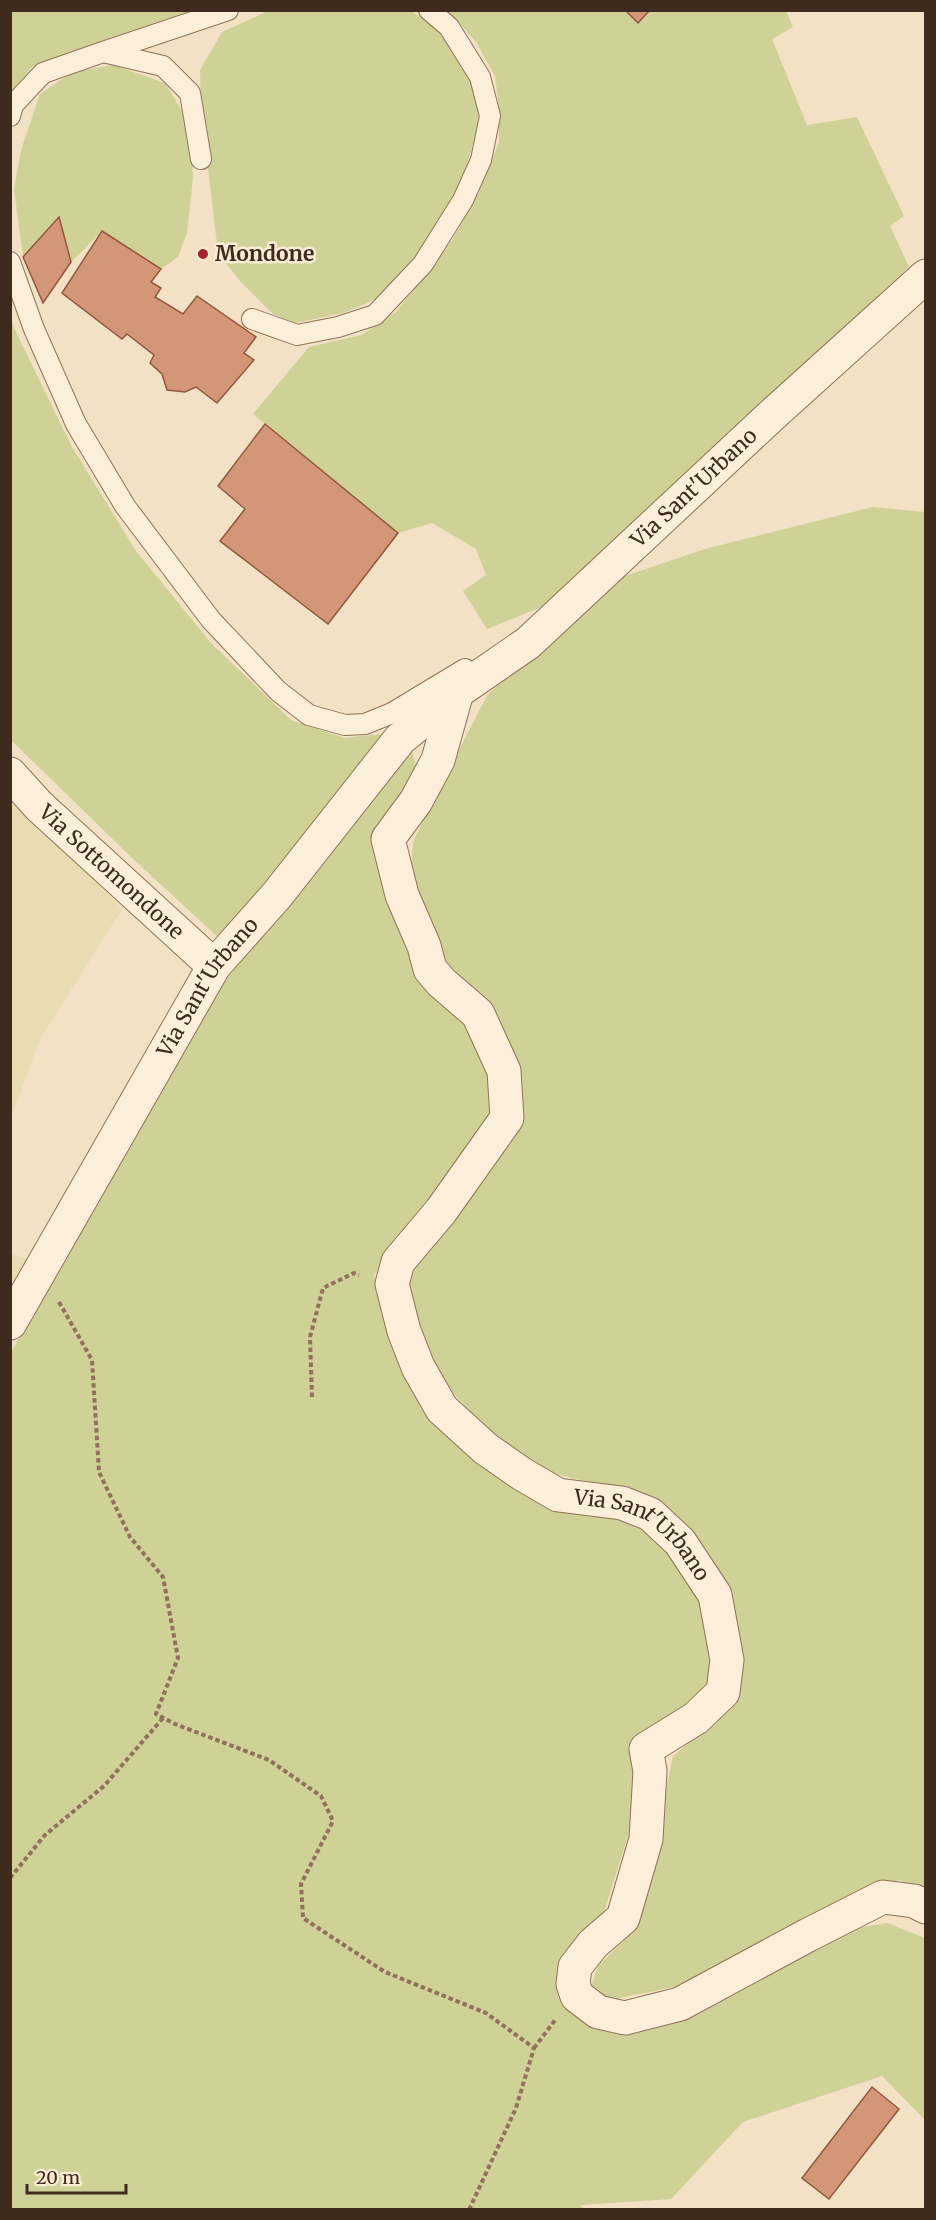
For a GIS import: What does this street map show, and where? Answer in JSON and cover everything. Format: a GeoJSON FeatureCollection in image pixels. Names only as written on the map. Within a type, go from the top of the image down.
{"type":"FeatureCollection","features":[{"type":"Feature","properties":{"kind":"street","name":"Via Sant'Urbano"},"geometry":{"type":"LineString","coordinates":[[10,1323],[214,966],[277,895],[400,739],[457,692],[528,643],[771,416],[926,276]]}},
{"type":"Feature","properties":{"kind":"street"},"geometry":{"type":"LineString","coordinates":[[392,1284],[398,1262],[441,1211],[507,1118],[504,1071],[478,1014],[441,982],[430,969],[424,946],[402,895],[388,839],[416,801],[438,760],[457,692]]}},
{"type":"Feature","properties":{"kind":"street","name":"Via Sottomondone"},"geometry":{"type":"LineString","coordinates":[[10,774],[39,806],[214,966]]}},
{"type":"Feature","properties":{"kind":"street","name":"Via Sant'Urbano"},"geometry":{"type":"LineString","coordinates":[[392,1284],[404,1331],[418,1367],[442,1409],[486,1449],[558,1495],[622,1503],[650,1514],[680,1542],[715,1595],[727,1660],[723,1692],[696,1718],[646,1749],[650,1771],[646,1839],[623,1918],[593,1944],[575,1967],[573,1984],[577,1996],[598,2012],[625,2018],[680,2004],[808,1935],[884,1898],[914,1900],[926,1907]]}},
{"type":"Feature","properties":{"kind":"lane"},"geometry":{"type":"LineString","coordinates":[[10,116],[13,105],[43,73],[228,10]]}},
{"type":"Feature","properties":{"kind":"lane"},"geometry":{"type":"LineString","coordinates":[[252,319],[297,335],[338,327],[375,315],[423,264],[463,200],[481,160],[490,116],[480,77],[449,27],[429,10]]}},
{"type":"Feature","properties":{"kind":"lane"},"geometry":{"type":"LineString","coordinates":[[103,52],[163,66],[190,93],[201,159]]}},
{"type":"Feature","properties":{"kind":"lane"},"geometry":{"type":"LineString","coordinates":[[10,262],[34,329],[76,424],[125,506],[211,620],[278,691],[309,715],[345,725],[365,723],[392,713],[467,668],[528,643]]}},
{"type":"Feature","properties":{"kind":"path"},"geometry":{"type":"LineString","coordinates":[[41,1270],[92,1360],[99,1472],[130,1537],[163,1578],[178,1658],[156,1714],[175,1724],[268,1760],[321,1796],[333,1821],[301,1884],[303,1918],[385,1972],[486,2013],[534,2048],[516,2108],[469,2210]]}},
{"type":"Feature","properties":{"kind":"path"},"geometry":{"type":"LineString","coordinates":[[312,1397],[310,1337],[323,1288],[354,1274],[392,1284]]}},
{"type":"Feature","properties":{"kind":"path"},"geometry":{"type":"LineString","coordinates":[[10,1878],[45,1835],[104,1786],[163,1718]]}},
{"type":"Feature","properties":{"kind":"shaded area"},"geometry":{"type":"Polygon","coordinates":[[[11,789],[122,909],[39,1041],[11,1118],[11,789]]]}},
{"type":"Feature","properties":{"kind":"shaded area"},"geometry":{"type":"Polygon","coordinates":[[[11,1254],[29,1259],[11,1296],[11,1254]]]}},
{"type":"Feature","properties":{"kind":"green space"},"geometry":{"type":"Polygon","coordinates":[[[11,11],[197,11],[33,66],[11,92],[11,11]]]}},
{"type":"Feature","properties":{"kind":"green space"},"geometry":{"type":"Polygon","coordinates":[[[268,11],[411,11],[437,29],[462,63],[475,88],[479,122],[465,173],[440,224],[387,295],[343,313],[295,323],[273,314],[241,282],[218,253],[201,108],[200,70],[222,32],[268,11]]]}},
{"type":"Feature","properties":{"kind":"green space"},"geometry":{"type":"Polygon","coordinates":[[[448,11],[625,11],[638,23],[650,11],[786,11],[793,27],[772,39],[807,125],[857,117],[904,216],[890,226],[909,267],[880,294],[850,329],[561,599],[487,629],[463,591],[486,575],[476,549],[432,523],[398,533],[253,414],[309,347],[361,335],[396,312],[453,239],[480,190],[499,142],[499,108],[495,76],[476,42],[448,11]]]}},
{"type":"Feature","properties":{"kind":"green space"},"geometry":{"type":"Polygon","coordinates":[[[113,65],[165,83],[188,121],[193,177],[187,233],[178,257],[161,269],[102,231],[71,262],[59,218],[23,257],[14,189],[21,150],[40,94],[73,72],[113,65]]]}},
{"type":"Feature","properties":{"kind":"green space"},"geometry":{"type":"Polygon","coordinates":[[[10,315],[14,328],[72,447],[136,551],[211,643],[291,720],[345,738],[389,733],[221,940],[131,857],[11,740],[10,315]]]}},
{"type":"Feature","properties":{"kind":"green space"},"geometry":{"type":"Polygon","coordinates":[[[873,507],[925,512],[925,1893],[899,1880],[687,1984],[606,2001],[590,1989],[598,1966],[638,1927],[673,1756],[734,1705],[740,1660],[734,1604],[695,1535],[647,1495],[555,1474],[496,1441],[442,1380],[414,1313],[409,1281],[422,1255],[464,1205],[518,1133],[516,1080],[446,970],[410,882],[413,842],[488,694],[613,580],[705,549],[873,507]]]}},
{"type":"Feature","properties":{"kind":"green space"},"geometry":{"type":"Polygon","coordinates":[[[412,750],[419,777],[388,884],[415,975],[473,1031],[491,1081],[491,1115],[445,1181],[409,1223],[374,1275],[401,1362],[447,1430],[544,1507],[606,1511],[655,1532],[701,1591],[713,1641],[712,1690],[680,1716],[635,1813],[601,1922],[562,1974],[641,2026],[744,1989],[839,1931],[887,1923],[925,1938],[925,2120],[882,2076],[743,2122],[671,2199],[581,2205],[583,2209],[11,2210],[11,1352],[199,1019],[262,929],[412,750]]]}},
{"type":"Feature","properties":{"kind":"building"},"geometry":{"type":"Polygon","coordinates":[[[625,10],[650,10],[638,23],[625,10]]]}},
{"type":"Feature","properties":{"kind":"building"},"geometry":{"type":"Polygon","coordinates":[[[59,217],[71,262],[43,303],[23,257],[59,217]]]}},
{"type":"Feature","properties":{"kind":"building"},"geometry":{"type":"Polygon","coordinates":[[[102,231],[161,269],[151,282],[161,288],[155,297],[183,314],[197,296],[256,337],[244,353],[254,360],[217,403],[196,387],[185,392],[167,390],[162,374],[150,363],[154,355],[127,334],[122,339],[62,293],[102,231]]]}},
{"type":"Feature","properties":{"kind":"building"},"geometry":{"type":"Polygon","coordinates":[[[265,424],[398,533],[328,624],[220,541],[245,509],[218,486],[265,424]]]}},
{"type":"Feature","properties":{"kind":"building"},"geometry":{"type":"Polygon","coordinates":[[[872,2087],[899,2109],[829,2199],[802,2178],[872,2087]]]}},
{"type":"Feature","properties":{"kind":"place","name":"Mondone"},"geometry":{"type":"Point","coordinates":[203,254]}}]}
